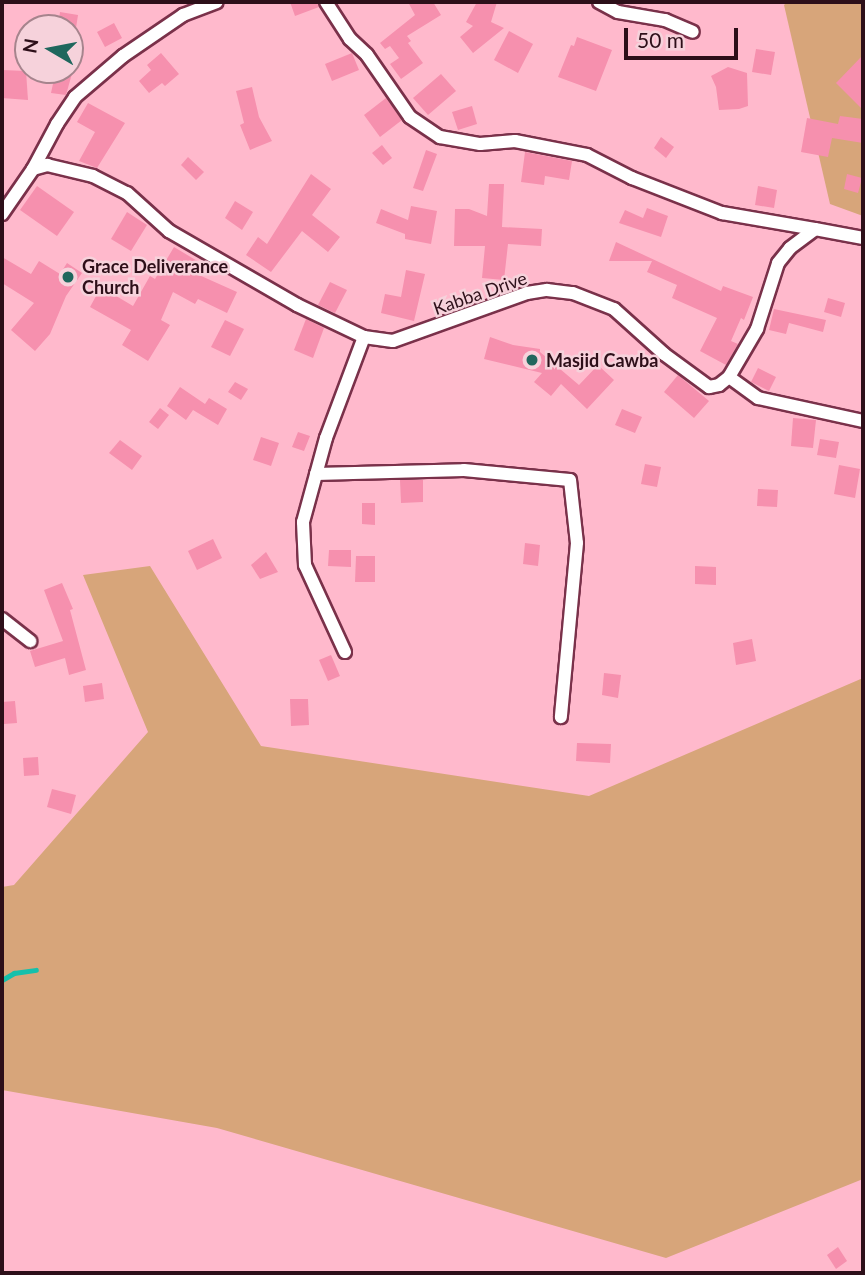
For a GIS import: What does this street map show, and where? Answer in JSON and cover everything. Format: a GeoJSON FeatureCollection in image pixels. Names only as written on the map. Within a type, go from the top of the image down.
{"type":"FeatureCollection","features":[{"type":"Feature","properties":{"kind":"street"},"geometry":{"type":"LineString","coordinates":[[2,214],[33,169],[75,97],[123,56],[183,15],[217,2]]}},
{"type":"Feature","properties":{"kind":"street"},"geometry":{"type":"LineString","coordinates":[[326,2],[349,39],[367,55],[410,117],[440,137],[480,144],[516,141],[587,155],[632,178],[722,213],[863,238]]}},
{"type":"Feature","properties":{"kind":"street"},"geometry":{"type":"LineString","coordinates":[[599,2],[618,12],[664,20],[693,32]]}},
{"type":"Feature","properties":{"kind":"street","name":"Kabba Drive"},"geometry":{"type":"LineString","coordinates":[[33,169],[47,165],[93,176],[127,193],[169,231],[297,305],[364,337],[393,341],[527,292],[547,290],[592,298],[614,309],[709,387],[719,385],[729,377]]}},
{"type":"Feature","properties":{"kind":"street"},"geometry":{"type":"LineString","coordinates":[[815,229],[795,243],[778,263],[757,330],[729,377],[758,398],[863,421]]}},
{"type":"Feature","properties":{"kind":"street"},"geometry":{"type":"LineString","coordinates":[[345,652],[305,565],[303,522],[326,438],[364,337]]}},
{"type":"Feature","properties":{"kind":"street"},"geometry":{"type":"LineString","coordinates":[[316,474],[464,470],[570,480],[577,543],[561,717]]}},
{"type":"Feature","properties":{"kind":"street"},"geometry":{"type":"LineString","coordinates":[[2,619],[30,641]]}},
{"type":"Feature","properties":{"kind":"shaded area"},"geometry":{"type":"Polygon","coordinates":[[[787,2],[863,2],[863,216],[830,204],[784,5],[787,2]]]}},
{"type":"Feature","properties":{"kind":"shaded area"},"geometry":{"type":"Polygon","coordinates":[[[150,566],[261,746],[589,796],[863,678],[863,1179],[666,1258],[217,1128],[2,1090],[2,887],[14,885],[148,732],[83,575],[150,566]]]}},
{"type":"Feature","properties":{"kind":"building"},"geometry":{"type":"Polygon","coordinates":[[[290,2],[317,2],[319,7],[295,16],[290,2]]]}},
{"type":"Feature","properties":{"kind":"building"},"geometry":{"type":"Polygon","coordinates":[[[408,2],[433,2],[441,15],[407,36],[411,41],[408,43],[423,63],[401,79],[390,64],[399,58],[390,46],[385,49],[380,43],[415,15],[408,2]]]}},
{"type":"Feature","properties":{"kind":"building"},"geometry":{"type":"Polygon","coordinates":[[[477,2],[497,2],[491,22],[504,28],[473,53],[460,37],[473,26],[466,22],[477,2]]]}},
{"type":"Feature","properties":{"kind":"building"},"geometry":{"type":"Polygon","coordinates":[[[114,23],[122,38],[105,47],[97,32],[114,23]]]}},
{"type":"Feature","properties":{"kind":"building"},"geometry":{"type":"Polygon","coordinates":[[[509,31],[533,44],[518,73],[494,60],[509,31]]]}},
{"type":"Feature","properties":{"kind":"building"},"geometry":{"type":"Polygon","coordinates":[[[577,37],[612,50],[596,91],[558,77],[577,37]]]}},
{"type":"Feature","properties":{"kind":"building"},"geometry":{"type":"Polygon","coordinates":[[[756,49],[775,52],[771,75],[752,72],[756,49]]]}},
{"type":"Feature","properties":{"kind":"building"},"geometry":{"type":"Polygon","coordinates":[[[161,53],[179,74],[165,86],[162,83],[149,93],[139,81],[151,70],[147,65],[161,53]]]}},
{"type":"Feature","properties":{"kind":"building"},"geometry":{"type":"Polygon","coordinates":[[[352,53],[359,70],[332,81],[325,64],[352,53]]]}},
{"type":"Feature","properties":{"kind":"building"},"geometry":{"type":"Polygon","coordinates":[[[863,55],[863,110],[836,83],[863,55]]]}},
{"type":"Feature","properties":{"kind":"building"},"geometry":{"type":"Polygon","coordinates":[[[728,67],[747,73],[748,106],[719,110],[716,87],[711,76],[728,67]]]}},
{"type":"Feature","properties":{"kind":"building"},"geometry":{"type":"Polygon","coordinates":[[[2,70],[14,70],[14,84],[27,84],[28,100],[2,98],[2,70]]]}},
{"type":"Feature","properties":{"kind":"building"},"geometry":{"type":"Polygon","coordinates":[[[441,74],[456,91],[428,115],[413,98],[441,74]]]}},
{"type":"Feature","properties":{"kind":"building"},"geometry":{"type":"Polygon","coordinates":[[[53,84],[69,84],[66,95],[51,93],[53,84]]]}},
{"type":"Feature","properties":{"kind":"building"},"geometry":{"type":"Polygon","coordinates":[[[252,87],[259,117],[272,141],[250,150],[240,125],[244,123],[236,91],[252,87]]]}},
{"type":"Feature","properties":{"kind":"building"},"geometry":{"type":"Polygon","coordinates":[[[386,98],[402,120],[380,137],[364,115],[386,98]]]}},
{"type":"Feature","properties":{"kind":"building"},"geometry":{"type":"Polygon","coordinates":[[[88,103],[125,123],[97,168],[79,161],[95,132],[77,122],[88,103]]]}},
{"type":"Feature","properties":{"kind":"building"},"geometry":{"type":"Polygon","coordinates":[[[472,106],[477,124],[458,130],[452,112],[472,106]]]}},
{"type":"Feature","properties":{"kind":"building"},"geometry":{"type":"Polygon","coordinates":[[[840,116],[863,119],[863,143],[832,138],[828,157],[801,152],[807,118],[838,124],[840,116]]]}},
{"type":"Feature","properties":{"kind":"building"},"geometry":{"type":"Polygon","coordinates":[[[661,137],[674,147],[666,158],[654,148],[661,137]]]}},
{"type":"Feature","properties":{"kind":"building"},"geometry":{"type":"Polygon","coordinates":[[[382,145],[392,158],[383,165],[372,153],[382,145]]]}},
{"type":"Feature","properties":{"kind":"building"},"geometry":{"type":"Polygon","coordinates":[[[426,150],[437,154],[423,191],[413,188],[426,150]]]}},
{"type":"Feature","properties":{"kind":"building"},"geometry":{"type":"Polygon","coordinates":[[[525,152],[572,161],[569,180],[545,176],[544,185],[521,182],[525,152]]]}},
{"type":"Feature","properties":{"kind":"building"},"geometry":{"type":"Polygon","coordinates":[[[188,157],[204,172],[196,180],[181,165],[188,157]]]}},
{"type":"Feature","properties":{"kind":"building"},"geometry":{"type":"Polygon","coordinates":[[[311,174],[331,189],[312,215],[340,237],[328,252],[302,231],[271,272],[246,255],[258,237],[267,244],[311,174]]]}},
{"type":"Feature","properties":{"kind":"building"},"geometry":{"type":"Polygon","coordinates":[[[847,174],[862,178],[858,193],[844,189],[847,174]]]}},
{"type":"Feature","properties":{"kind":"building"},"geometry":{"type":"Polygon","coordinates":[[[489,184],[504,184],[502,227],[542,229],[541,246],[508,244],[504,280],[482,278],[485,246],[454,246],[455,209],[469,209],[487,216],[489,184]]]}},
{"type":"Feature","properties":{"kind":"building"},"geometry":{"type":"Polygon","coordinates":[[[37,186],[74,212],[57,236],[20,210],[37,186]]]}},
{"type":"Feature","properties":{"kind":"building"},"geometry":{"type":"Polygon","coordinates":[[[758,186],[777,190],[774,208],[755,205],[758,186]]]}},
{"type":"Feature","properties":{"kind":"building"},"geometry":{"type":"Polygon","coordinates":[[[235,201],[253,212],[242,230],[225,218],[235,201]]]}},
{"type":"Feature","properties":{"kind":"building"},"geometry":{"type":"Polygon","coordinates":[[[411,206],[437,211],[431,244],[405,239],[405,234],[376,223],[381,209],[408,220],[411,206]]]}},
{"type":"Feature","properties":{"kind":"building"},"geometry":{"type":"Polygon","coordinates":[[[647,208],[668,216],[661,237],[619,223],[625,210],[643,218],[647,208]]]}},
{"type":"Feature","properties":{"kind":"building"},"geometry":{"type":"Polygon","coordinates":[[[127,212],[147,225],[131,251],[111,239],[127,212]]]}},
{"type":"Feature","properties":{"kind":"building"},"geometry":{"type":"Polygon","coordinates":[[[616,242],[721,291],[723,286],[753,297],[744,320],[741,318],[731,341],[738,344],[726,365],[700,351],[717,318],[672,298],[677,285],[647,272],[652,261],[609,261],[616,242]]]}},
{"type":"Feature","properties":{"kind":"building"},"geometry":{"type":"Polygon","coordinates":[[[174,247],[204,265],[199,275],[237,292],[227,313],[198,299],[195,304],[173,292],[161,320],[170,325],[148,361],[122,345],[131,330],[90,307],[101,287],[133,306],[150,276],[155,279],[174,247]]]}},
{"type":"Feature","properties":{"kind":"building"},"geometry":{"type":"Polygon","coordinates":[[[2,257],[31,274],[39,261],[60,274],[67,263],[82,273],[66,296],[50,334],[35,351],[11,330],[34,303],[2,283],[2,257]]]}},
{"type":"Feature","properties":{"kind":"building"},"geometry":{"type":"Polygon","coordinates":[[[406,270],[425,274],[414,321],[381,313],[385,294],[401,297],[406,270]]]}},
{"type":"Feature","properties":{"kind":"building"},"geometry":{"type":"Polygon","coordinates":[[[330,282],[347,290],[335,313],[318,305],[330,282]]]}},
{"type":"Feature","properties":{"kind":"building"},"geometry":{"type":"Polygon","coordinates":[[[828,298],[845,303],[841,317],[824,312],[828,298]]]}},
{"type":"Feature","properties":{"kind":"building"},"geometry":{"type":"Polygon","coordinates":[[[774,309],[826,320],[823,332],[789,323],[786,334],[769,330],[774,309]]]}},
{"type":"Feature","properties":{"kind":"building"},"geometry":{"type":"Polygon","coordinates":[[[306,319],[324,328],[313,358],[294,350],[306,319]]]}},
{"type":"Feature","properties":{"kind":"building"},"geometry":{"type":"Polygon","coordinates":[[[225,320],[244,329],[230,356],[211,347],[225,320]]]}},
{"type":"Feature","properties":{"kind":"building"},"geometry":{"type":"Polygon","coordinates":[[[490,337],[513,345],[540,349],[540,352],[579,385],[598,365],[614,380],[587,409],[561,384],[551,396],[534,382],[542,373],[484,359],[490,337]]]}},
{"type":"Feature","properties":{"kind":"building"},"geometry":{"type":"Polygon","coordinates":[[[758,368],[776,377],[769,391],[751,382],[758,368]]]}},
{"type":"Feature","properties":{"kind":"building"},"geometry":{"type":"Polygon","coordinates":[[[678,375],[709,401],[694,418],[664,392],[678,375]]]}},
{"type":"Feature","properties":{"kind":"building"},"geometry":{"type":"Polygon","coordinates":[[[235,382],[248,389],[241,400],[228,392],[235,382]]]}},
{"type":"Feature","properties":{"kind":"building"},"geometry":{"type":"Polygon","coordinates":[[[180,387],[205,404],[209,398],[227,409],[218,425],[193,410],[186,420],[167,406],[180,387]]]}},
{"type":"Feature","properties":{"kind":"building"},"geometry":{"type":"Polygon","coordinates":[[[160,408],[169,415],[158,429],[149,422],[160,408]]]}},
{"type":"Feature","properties":{"kind":"building"},"geometry":{"type":"Polygon","coordinates":[[[622,409],[642,417],[635,433],[615,425],[622,409]]]}},
{"type":"Feature","properties":{"kind":"building"},"geometry":{"type":"Polygon","coordinates":[[[793,418],[816,420],[813,448],[791,446],[793,418]]]}},
{"type":"Feature","properties":{"kind":"building"},"geometry":{"type":"Polygon","coordinates":[[[298,432],[310,436],[304,451],[292,447],[298,432]]]}},
{"type":"Feature","properties":{"kind":"building"},"geometry":{"type":"Polygon","coordinates":[[[261,437],[279,443],[271,466],[253,460],[261,437]]]}},
{"type":"Feature","properties":{"kind":"building"},"geometry":{"type":"Polygon","coordinates":[[[820,439],[839,442],[836,458],[817,455],[820,439]]]}},
{"type":"Feature","properties":{"kind":"building"},"geometry":{"type":"Polygon","coordinates":[[[120,440],[142,456],[132,470],[109,453],[120,440]]]}},
{"type":"Feature","properties":{"kind":"building"},"geometry":{"type":"Polygon","coordinates":[[[645,464],[661,467],[657,487],[641,484],[645,464]]]}},
{"type":"Feature","properties":{"kind":"building"},"geometry":{"type":"Polygon","coordinates":[[[839,465],[860,469],[855,498],[834,494],[839,465]]]}},
{"type":"Feature","properties":{"kind":"building"},"geometry":{"type":"Polygon","coordinates":[[[400,480],[423,480],[423,502],[401,503],[400,480]]]}},
{"type":"Feature","properties":{"kind":"building"},"geometry":{"type":"Polygon","coordinates":[[[758,489],[778,490],[777,507],[757,506],[758,489]]]}},
{"type":"Feature","properties":{"kind":"building"},"geometry":{"type":"Polygon","coordinates":[[[362,503],[375,503],[375,525],[362,524],[362,503]]]}},
{"type":"Feature","properties":{"kind":"building"},"geometry":{"type":"Polygon","coordinates":[[[213,539],[222,558],[197,570],[188,551],[213,539]]]}},
{"type":"Feature","properties":{"kind":"building"},"geometry":{"type":"Polygon","coordinates":[[[525,543],[540,545],[538,566],[523,564],[525,543]]]}},
{"type":"Feature","properties":{"kind":"building"},"geometry":{"type":"Polygon","coordinates":[[[329,550],[351,550],[351,567],[328,566],[329,550]]]}},
{"type":"Feature","properties":{"kind":"building"},"geometry":{"type":"Polygon","coordinates":[[[266,552],[278,572],[260,579],[251,565],[266,552]]]}},
{"type":"Feature","properties":{"kind":"building"},"geometry":{"type":"Polygon","coordinates":[[[356,556],[375,556],[375,582],[355,582],[356,556]]]}},
{"type":"Feature","properties":{"kind":"building"},"geometry":{"type":"Polygon","coordinates":[[[695,566],[716,567],[716,585],[695,584],[695,566]]]}},
{"type":"Feature","properties":{"kind":"building"},"geometry":{"type":"Polygon","coordinates":[[[62,583],[73,609],[70,610],[86,670],[69,675],[65,658],[35,667],[30,651],[63,641],[44,590],[62,583]]]}},
{"type":"Feature","properties":{"kind":"building"},"geometry":{"type":"Polygon","coordinates":[[[752,639],[756,661],[736,665],[733,643],[752,639]]]}},
{"type":"Feature","properties":{"kind":"building"},"geometry":{"type":"Polygon","coordinates":[[[331,655],[340,676],[328,681],[319,660],[331,655]]]}},
{"type":"Feature","properties":{"kind":"building"},"geometry":{"type":"Polygon","coordinates":[[[604,673],[621,675],[618,698],[602,695],[604,673]]]}},
{"type":"Feature","properties":{"kind":"building"},"geometry":{"type":"Polygon","coordinates":[[[102,683],[104,699],[85,702],[83,686],[102,683]]]}},
{"type":"Feature","properties":{"kind":"building"},"geometry":{"type":"Polygon","coordinates":[[[290,699],[308,699],[309,725],[291,726],[290,699]]]}},
{"type":"Feature","properties":{"kind":"building"},"geometry":{"type":"Polygon","coordinates":[[[15,701],[17,723],[4,724],[2,702],[15,701]]]}},
{"type":"Feature","properties":{"kind":"building"},"geometry":{"type":"Polygon","coordinates":[[[577,743],[611,744],[610,763],[576,761],[577,743]]]}},
{"type":"Feature","properties":{"kind":"building"},"geometry":{"type":"Polygon","coordinates":[[[38,757],[39,775],[24,776],[23,758],[38,757]]]}},
{"type":"Feature","properties":{"kind":"building"},"geometry":{"type":"Polygon","coordinates":[[[52,789],[76,795],[71,814],[47,807],[52,789]]]}},
{"type":"Feature","properties":{"kind":"building"},"geometry":{"type":"Polygon","coordinates":[[[838,1247],[847,1261],[836,1269],[827,1255],[838,1247]]]}},
{"type":"Feature","properties":{"kind":"waterway"},"geometry":{"type":"LineString","coordinates":[[2,980],[14,973],[36,970]]}},
{"type":"Feature","properties":{"kind":"place","name":"Grace Deliverance Church"},"geometry":{"type":"Point","coordinates":[68,277]}},
{"type":"Feature","properties":{"kind":"place","name":"Masjid Cawba"},"geometry":{"type":"Point","coordinates":[532,360]}}]}
